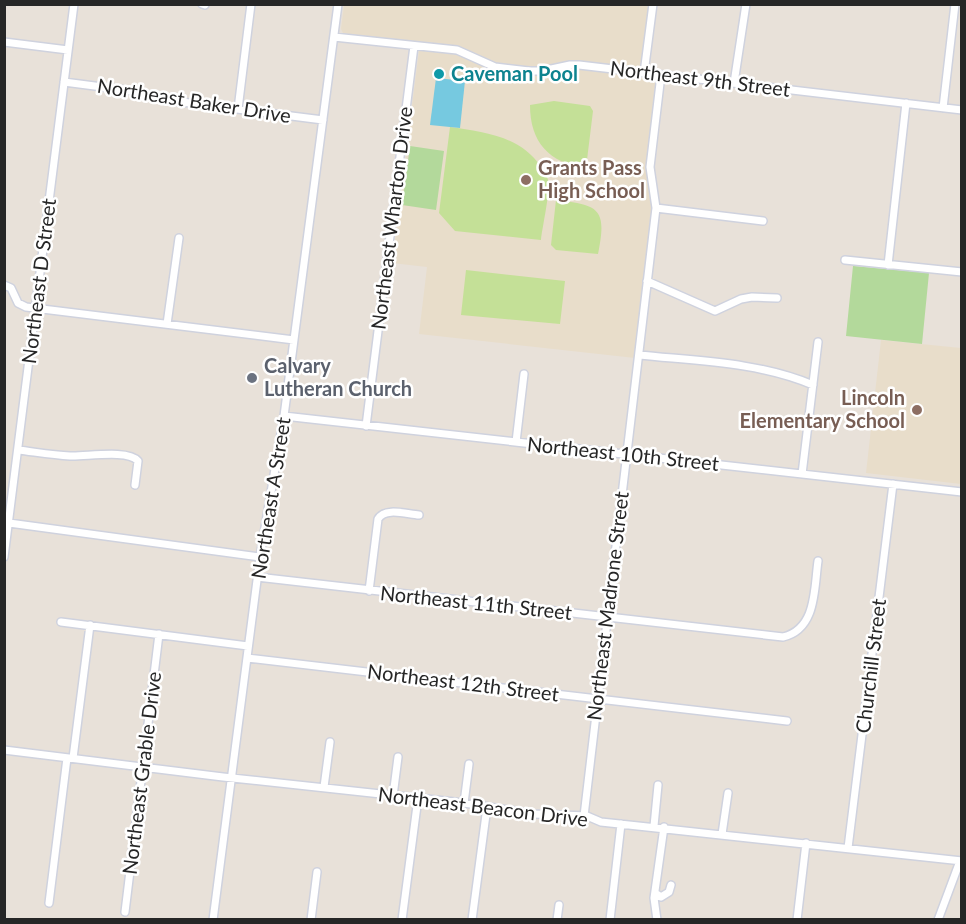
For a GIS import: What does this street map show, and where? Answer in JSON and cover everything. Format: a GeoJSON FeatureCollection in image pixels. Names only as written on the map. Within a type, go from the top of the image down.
{"type":"FeatureCollection","features":[{"type":"Feature","properties":{"kind":"street","name":"Northeast D Street"},"geometry":{"type":"LineString","coordinates":[[4,557],[74,4]]}},
{"type":"Feature","properties":{"kind":"street"},"geometry":{"type":"LineString","coordinates":[[238,109],[251,4]]}},
{"type":"Feature","properties":{"kind":"street","name":"Northeast A Street"},"geometry":{"type":"LineString","coordinates":[[213,920],[257,578],[284,416],[338,4]]}},
{"type":"Feature","properties":{"kind":"street"},"geometry":{"type":"LineString","coordinates":[[644,73],[653,4]]}},
{"type":"Feature","properties":{"kind":"street"},"geometry":{"type":"LineString","coordinates":[[734,83],[746,4]]}},
{"type":"Feature","properties":{"kind":"street"},"geometry":{"type":"LineString","coordinates":[[943,108],[955,4]]}},
{"type":"Feature","properties":{"kind":"street","name":"Northeast 9th Street"},"geometry":{"type":"LineString","coordinates":[[334,37],[457,50],[492,66],[529,71],[542,71],[570,65],[962,110]]}},
{"type":"Feature","properties":{"kind":"street"},"geometry":{"type":"LineString","coordinates":[[4,42],[68,50]]}},
{"type":"Feature","properties":{"kind":"street","name":"Northeast Wharton Drive"},"geometry":{"type":"LineString","coordinates":[[366,426],[414,46]]}},
{"type":"Feature","properties":{"kind":"street","name":"Northeast Madrone Street"},"geometry":{"type":"LineString","coordinates":[[584,816],[656,208],[650,167],[662,75]]}},
{"type":"Feature","properties":{"kind":"street","name":"Northeast Baker Drive"},"geometry":{"type":"LineString","coordinates":[[64,82],[116,88],[183,102],[323,120]]}},
{"type":"Feature","properties":{"kind":"street"},"geometry":{"type":"LineString","coordinates":[[888,264],[906,103]]}},
{"type":"Feature","properties":{"kind":"street"},"geometry":{"type":"LineString","coordinates":[[656,208],[762,221]]}},
{"type":"Feature","properties":{"kind":"street"},"geometry":{"type":"LineString","coordinates":[[167,324],[179,238]]}},
{"type":"Feature","properties":{"kind":"street"},"geometry":{"type":"LineString","coordinates":[[845,260],[962,272]]}},
{"type":"Feature","properties":{"kind":"street"},"geometry":{"type":"LineString","coordinates":[[647,281],[715,311],[741,299],[777,298]]}},
{"type":"Feature","properties":{"kind":"street"},"geometry":{"type":"LineString","coordinates":[[4,285],[11,288],[18,303],[36,308],[294,340]]}},
{"type":"Feature","properties":{"kind":"street"},"geometry":{"type":"LineString","coordinates":[[802,474],[818,342]]}},
{"type":"Feature","properties":{"kind":"street"},"geometry":{"type":"LineString","coordinates":[[639,355],[767,370],[790,375],[813,385]]}},
{"type":"Feature","properties":{"kind":"street"},"geometry":{"type":"LineString","coordinates":[[516,442],[524,374]]}},
{"type":"Feature","properties":{"kind":"street","name":"Northeast 10th Street"},"geometry":{"type":"LineString","coordinates":[[284,416],[962,492]]}},
{"type":"Feature","properties":{"kind":"street"},"geometry":{"type":"LineString","coordinates":[[18,450],[67,456],[102,454],[134,458],[138,461],[135,485]]}},
{"type":"Feature","properties":{"kind":"street","name":"Churchill Street"},"geometry":{"type":"LineString","coordinates":[[848,848],[893,484]]}},
{"type":"Feature","properties":{"kind":"street"},"geometry":{"type":"LineString","coordinates":[[369,591],[378,519],[381,514],[386,512],[419,515]]}},
{"type":"Feature","properties":{"kind":"street"},"geometry":{"type":"LineString","coordinates":[[9,523],[260,557]]}},
{"type":"Feature","properties":{"kind":"street","name":"Northeast 11th Street"},"geometry":{"type":"LineString","coordinates":[[257,578],[775,637],[789,636],[801,628],[809,617],[818,561]]}},
{"type":"Feature","properties":{"kind":"street"},"geometry":{"type":"LineString","coordinates":[[62,622],[248,646]]}},
{"type":"Feature","properties":{"kind":"street"},"geometry":{"type":"LineString","coordinates":[[49,903],[90,625]]}},
{"type":"Feature","properties":{"kind":"street","name":"Northeast Grable Drive"},"geometry":{"type":"LineString","coordinates":[[124,912],[159,634]]}},
{"type":"Feature","properties":{"kind":"street","name":"Northeast 12th Street"},"geometry":{"type":"LineString","coordinates":[[247,658],[787,721]]}},
{"type":"Feature","properties":{"kind":"street"},"geometry":{"type":"LineString","coordinates":[[324,787],[330,742]]}},
{"type":"Feature","properties":{"kind":"street","name":"Northeast Beacon Drive"},"geometry":{"type":"LineString","coordinates":[[4,750],[231,778],[464,803],[534,814],[584,816],[601,822],[664,827],[961,861]]}},
{"type":"Feature","properties":{"kind":"street"},"geometry":{"type":"LineString","coordinates":[[393,796],[399,757]]}},
{"type":"Feature","properties":{"kind":"street"},"geometry":{"type":"LineString","coordinates":[[464,803],[469,764]]}},
{"type":"Feature","properties":{"kind":"street"},"geometry":{"type":"LineString","coordinates":[[654,826],[658,785]]}},
{"type":"Feature","properties":{"kind":"street"},"geometry":{"type":"LineString","coordinates":[[722,834],[728,793]]}},
{"type":"Feature","properties":{"kind":"street"},"geometry":{"type":"LineString","coordinates":[[402,920],[418,798]]}},
{"type":"Feature","properties":{"kind":"street"},"geometry":{"type":"LineString","coordinates":[[472,920],[487,807]]}},
{"type":"Feature","properties":{"kind":"street"},"geometry":{"type":"LineString","coordinates":[[610,920],[621,824]]}},
{"type":"Feature","properties":{"kind":"street"},"geometry":{"type":"LineString","coordinates":[[657,920],[655,892],[664,827]]}},
{"type":"Feature","properties":{"kind":"street"},"geometry":{"type":"LineString","coordinates":[[797,920],[806,843]]}},
{"type":"Feature","properties":{"kind":"street"},"geometry":{"type":"LineString","coordinates":[[939,920],[961,861]]}},
{"type":"Feature","properties":{"kind":"street"},"geometry":{"type":"LineString","coordinates":[[311,920],[316,872]]}},
{"type":"Feature","properties":{"kind":"street"},"geometry":{"type":"LineString","coordinates":[[655,892],[661,897],[666,894],[671,885]]}},
{"type":"Feature","properties":{"kind":"street"},"geometry":{"type":"LineString","coordinates":[[557,920],[559,905]]}},
{"type":"Feature","properties":{"kind":"shaded area","name":"Grants Pass High School"},"geometry":{"type":"Polygon","coordinates":[[[344,5],[652,5],[642,78],[654,80],[656,83],[647,159],[652,210],[635,358],[419,334],[427,267],[392,263],[420,43],[344,35],[341,29],[344,5]]]}},
{"type":"Feature","properties":{"kind":"shaded area","name":"Lincoln Elementary School"},"geometry":{"type":"Polygon","coordinates":[[[881,340],[961,348],[961,484],[866,473],[881,340]]]}},
{"type":"Feature","properties":{"kind":"green space"},"geometry":{"type":"Polygon","coordinates":[[[554,101],[590,106],[593,111],[586,168],[552,156],[538,140],[531,118],[530,105],[554,101]]]}},
{"type":"Feature","properties":{"kind":"green space"},"geometry":{"type":"Polygon","coordinates":[[[450,127],[501,137],[523,148],[533,157],[546,175],[549,185],[541,240],[455,231],[439,213],[450,127]]]}},
{"type":"Feature","properties":{"kind":"green space"},"geometry":{"type":"Polygon","coordinates":[[[410,146],[444,151],[436,210],[402,205],[410,146]]]}},
{"type":"Feature","properties":{"kind":"green space"},"geometry":{"type":"Polygon","coordinates":[[[556,200],[582,204],[597,212],[601,227],[598,254],[556,250],[551,245],[556,200]]]}},
{"type":"Feature","properties":{"kind":"green space"},"geometry":{"type":"Polygon","coordinates":[[[853,266],[929,273],[922,344],[846,336],[853,266]]]}},
{"type":"Feature","properties":{"kind":"green space"},"geometry":{"type":"Polygon","coordinates":[[[466,270],[565,281],[560,324],[461,315],[466,270]]]}},
{"type":"Feature","properties":{"kind":"water"},"geometry":{"type":"Polygon","coordinates":[[[436,78],[465,81],[460,128],[430,125],[436,78]]]}},
{"type":"Feature","properties":{"kind":"place","name":"Caveman Pool"},"geometry":{"type":"Point","coordinates":[439,74]}},
{"type":"Feature","properties":{"kind":"place","name":"Grants Pass High School"},"geometry":{"type":"Point","coordinates":[526,180]}},
{"type":"Feature","properties":{"kind":"place","name":"Calvary Lutheran Church"},"geometry":{"type":"Point","coordinates":[252,378]}},
{"type":"Feature","properties":{"kind":"place","name":"Lincoln Elementary School"},"geometry":{"type":"Point","coordinates":[917,410]}}]}
